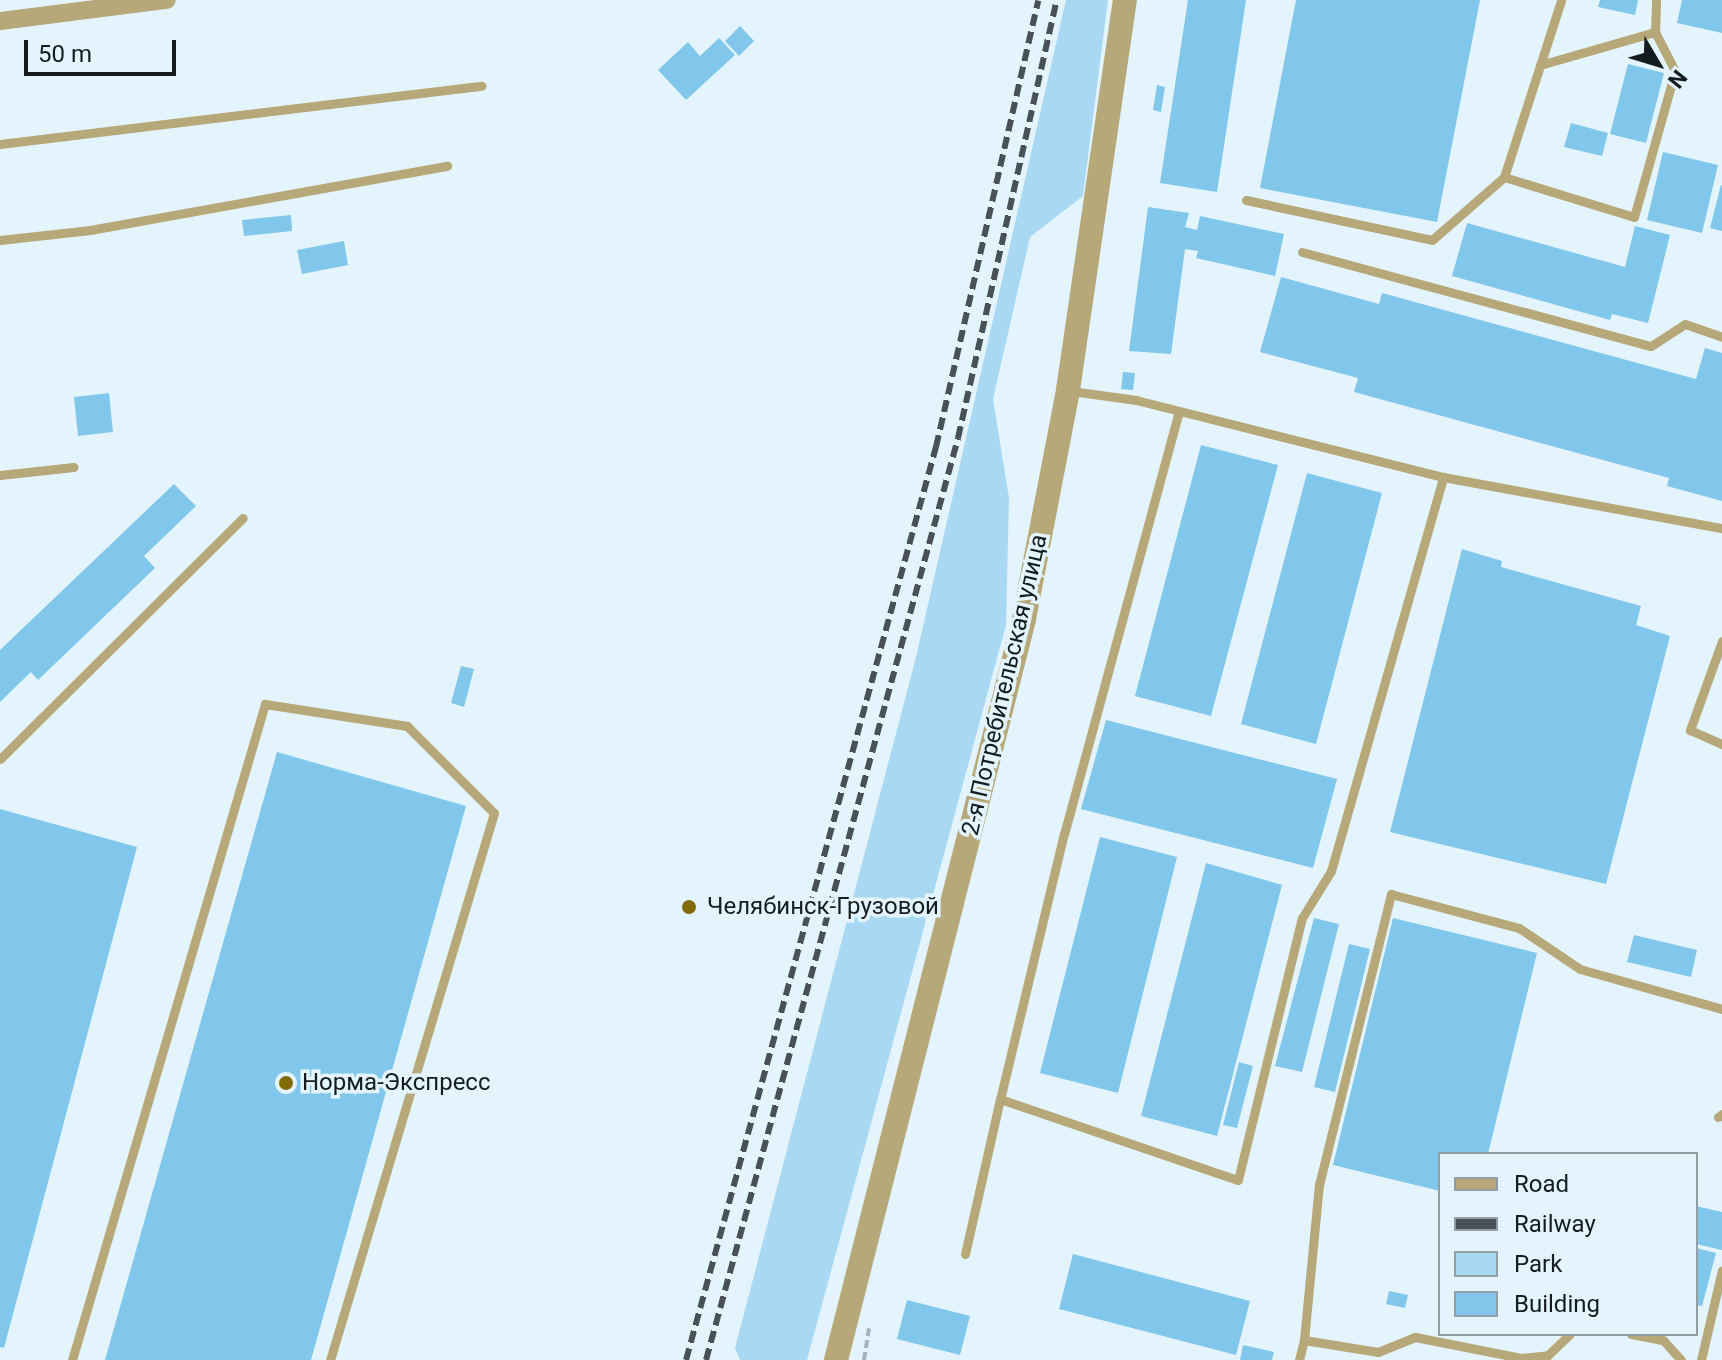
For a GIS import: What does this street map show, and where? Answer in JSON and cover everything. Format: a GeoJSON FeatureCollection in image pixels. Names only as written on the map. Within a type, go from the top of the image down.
{"type":"FeatureCollection","features":[{"type":"Feature","properties":{"kind":"street"},"geometry":{"type":"LineString","coordinates":[[0,21],[167,0]]}},
{"type":"Feature","properties":{"kind":"street","name":"2-я Потребительская улица"},"geometry":{"type":"LineString","coordinates":[[840,1359],[1024,619],[1068,390],[1125,0]]}},
{"type":"Feature","properties":{"kind":"lane"},"geometry":{"type":"LineString","coordinates":[[1246,200],[1432,240],[1504,177],[1561,0]]}},
{"type":"Feature","properties":{"kind":"lane"},"geometry":{"type":"LineString","coordinates":[[1504,177],[1634,217],[1675,71],[1655,32],[1656,0]]}},
{"type":"Feature","properties":{"kind":"lane"},"geometry":{"type":"LineString","coordinates":[[1540,65],[1655,32]]}},
{"type":"Feature","properties":{"kind":"lane"},"geometry":{"type":"LineString","coordinates":[[0,144],[482,86]]}},
{"type":"Feature","properties":{"kind":"lane"},"geometry":{"type":"LineString","coordinates":[[0,240],[90,230],[447,166]]}},
{"type":"Feature","properties":{"kind":"lane"},"geometry":{"type":"LineString","coordinates":[[1302,252],[1651,346],[1685,324],[1722,337]]}},
{"type":"Feature","properties":{"kind":"lane"},"geometry":{"type":"LineString","coordinates":[[1068,390],[1179,411],[1443,477],[1722,528]]}},
{"type":"Feature","properties":{"kind":"lane"},"geometry":{"type":"LineString","coordinates":[[965,1254],[1064,833],[1179,411]]}},
{"type":"Feature","properties":{"kind":"lane"},"geometry":{"type":"LineString","coordinates":[[0,475],[74,467]]}},
{"type":"Feature","properties":{"kind":"lane"},"geometry":{"type":"LineString","coordinates":[[1000,1099],[1238,1180],[1302,918],[1331,871],[1443,477]]}},
{"type":"Feature","properties":{"kind":"lane"},"geometry":{"type":"LineString","coordinates":[[0,759],[243,518]]}},
{"type":"Feature","properties":{"kind":"lane"},"geometry":{"type":"LineString","coordinates":[[1722,641],[1690,730],[1722,744]]}},
{"type":"Feature","properties":{"kind":"lane"},"geometry":{"type":"LineString","coordinates":[[72,1360],[265,704],[407,726],[494,813],[330,1360]]}},
{"type":"Feature","properties":{"kind":"lane"},"geometry":{"type":"LineString","coordinates":[[1299,1360],[1304,1340],[1319,1185],[1391,894],[1519,928],[1580,969],[1722,1009]]}},
{"type":"Feature","properties":{"kind":"lane"},"geometry":{"type":"LineString","coordinates":[[1701,1360],[1722,1270]]}},
{"type":"Feature","properties":{"kind":"lane"},"geometry":{"type":"LineString","coordinates":[[1304,1340],[1378,1352],[1415,1337],[1521,1358],[1548,1355],[1568,1336]]}},
{"type":"Feature","properties":{"kind":"lane"},"geometry":{"type":"LineString","coordinates":[[1642,1336],[1663,1340],[1681,1360]]}},
{"type":"Feature","properties":{"kind":"green space"},"geometry":{"type":"Polygon","coordinates":[[[1066,0],[1108,0],[1083,196],[1030,237],[993,399],[1009,498],[1006,625],[807,1360],[740,1360],[735,1348],[916,657],[1066,0]]]}},
{"type":"Feature","properties":{"kind":"building"},"geometry":{"type":"Polygon","coordinates":[[[1188,0],[1246,0],[1217,192],[1160,183],[1188,0]]]}},
{"type":"Feature","properties":{"kind":"building"},"geometry":{"type":"Polygon","coordinates":[[[1296,0],[1480,0],[1437,222],[1260,188],[1296,0]]]}},
{"type":"Feature","properties":{"kind":"building"},"geometry":{"type":"Polygon","coordinates":[[[1600,0],[1638,0],[1635,15],[1598,7],[1600,0]]]}},
{"type":"Feature","properties":{"kind":"building"},"geometry":{"type":"Polygon","coordinates":[[[1682,0],[1722,0],[1722,33],[1677,23],[1682,0]]]}},
{"type":"Feature","properties":{"kind":"building"},"geometry":{"type":"Polygon","coordinates":[[[740,26],[754,41],[739,56],[725,41],[740,26]]]}},
{"type":"Feature","properties":{"kind":"building"},"geometry":{"type":"Polygon","coordinates":[[[719,38],[735,55],[686,100],[658,70],[688,42],[700,56],[719,38]]]}},
{"type":"Feature","properties":{"kind":"building"},"geometry":{"type":"Polygon","coordinates":[[[1628,64],[1664,73],[1646,143],[1610,134],[1628,64]]]}},
{"type":"Feature","properties":{"kind":"building"},"geometry":{"type":"Polygon","coordinates":[[[1157,85],[1165,87],[1161,112],[1153,110],[1157,85]]]}},
{"type":"Feature","properties":{"kind":"building"},"geometry":{"type":"Polygon","coordinates":[[[1571,123],[1608,133],[1602,156],[1564,147],[1571,123]]]}},
{"type":"Feature","properties":{"kind":"building"},"geometry":{"type":"Polygon","coordinates":[[[1663,152],[1718,165],[1702,233],[1647,220],[1663,152]]]}},
{"type":"Feature","properties":{"kind":"building"},"geometry":{"type":"Polygon","coordinates":[[[1722,185],[1722,231],[1710,228],[1722,185]]]}},
{"type":"Feature","properties":{"kind":"building"},"geometry":{"type":"Polygon","coordinates":[[[1148,207],[1189,213],[1185,227],[1197,230],[1200,216],[1284,234],[1275,276],[1196,258],[1198,251],[1185,249],[1171,354],[1129,351],[1148,207]]]}},
{"type":"Feature","properties":{"kind":"building"},"geometry":{"type":"Polygon","coordinates":[[[291,215],[292,231],[244,236],[242,220],[291,215]]]}},
{"type":"Feature","properties":{"kind":"building"},"geometry":{"type":"Polygon","coordinates":[[[1467,223],[1625,267],[1635,226],[1670,235],[1648,323],[1612,314],[1610,320],[1452,276],[1467,223]]]}},
{"type":"Feature","properties":{"kind":"building"},"geometry":{"type":"Polygon","coordinates":[[[344,241],[348,265],[302,274],[297,250],[344,241]]]}},
{"type":"Feature","properties":{"kind":"building"},"geometry":{"type":"Polygon","coordinates":[[[1281,277],[1379,304],[1382,293],[1696,379],[1705,348],[1722,353],[1722,501],[1667,486],[1669,478],[1354,392],[1358,378],[1260,352],[1281,277]]]}},
{"type":"Feature","properties":{"kind":"building"},"geometry":{"type":"Polygon","coordinates":[[[1123,372],[1135,373],[1133,390],[1121,389],[1123,372]]]}},
{"type":"Feature","properties":{"kind":"building"},"geometry":{"type":"Polygon","coordinates":[[[109,393],[113,432],[78,436],[74,397],[109,393]]]}},
{"type":"Feature","properties":{"kind":"building"},"geometry":{"type":"Polygon","coordinates":[[[1201,445],[1278,465],[1211,716],[1135,696],[1201,445]]]}},
{"type":"Feature","properties":{"kind":"building"},"geometry":{"type":"Polygon","coordinates":[[[1307,473],[1382,493],[1316,744],[1241,724],[1307,473]]]}},
{"type":"Feature","properties":{"kind":"building"},"geometry":{"type":"Polygon","coordinates":[[[174,484],[196,506],[144,556],[155,568],[38,680],[31,672],[0,702],[0,650],[174,484]]]}},
{"type":"Feature","properties":{"kind":"building"},"geometry":{"type":"Polygon","coordinates":[[[1462,549],[1502,561],[1501,567],[1641,606],[1636,625],[1670,636],[1606,884],[1390,832],[1462,549]]]}},
{"type":"Feature","properties":{"kind":"building"},"geometry":{"type":"Polygon","coordinates":[[[461,666],[474,669],[464,707],[451,703],[461,666]]]}},
{"type":"Feature","properties":{"kind":"building"},"geometry":{"type":"Polygon","coordinates":[[[1106,720],[1337,779],[1313,868],[1081,809],[1106,720]]]}},
{"type":"Feature","properties":{"kind":"building","name":"Норма-Экспресс"},"geometry":{"type":"Polygon","coordinates":[[[277,752],[466,806],[311,1360],[105,1360],[277,752]]]}},
{"type":"Feature","properties":{"kind":"building"},"geometry":{"type":"Polygon","coordinates":[[[0,809],[137,847],[4,1348],[0,1347],[0,809]]]}},
{"type":"Feature","properties":{"kind":"building"},"geometry":{"type":"Polygon","coordinates":[[[1100,837],[1177,857],[1118,1093],[1040,1073],[1100,837]]]}},
{"type":"Feature","properties":{"kind":"building"},"geometry":{"type":"Polygon","coordinates":[[[1206,863],[1282,885],[1217,1136],[1141,1116],[1206,863]]]}},
{"type":"Feature","properties":{"kind":"building"},"geometry":{"type":"Polygon","coordinates":[[[1314,918],[1339,924],[1302,1072],[1275,1066],[1314,918]]]}},
{"type":"Feature","properties":{"kind":"building"},"geometry":{"type":"Polygon","coordinates":[[[1393,918],[1537,953],[1488,1152],[1438,1152],[1438,1191],[1333,1165],[1393,918]]]}},
{"type":"Feature","properties":{"kind":"building"},"geometry":{"type":"Polygon","coordinates":[[[1634,935],[1697,950],[1691,977],[1627,962],[1634,935]]]}},
{"type":"Feature","properties":{"kind":"building"},"geometry":{"type":"Polygon","coordinates":[[[1349,944],[1370,949],[1335,1092],[1314,1087],[1349,944]]]}},
{"type":"Feature","properties":{"kind":"building"},"geometry":{"type":"Polygon","coordinates":[[[1239,1062],[1253,1066],[1237,1128],[1223,1125],[1239,1062]]]}},
{"type":"Feature","properties":{"kind":"building"},"geometry":{"type":"Polygon","coordinates":[[[1698,1206],[1722,1212],[1722,1250],[1698,1244],[1698,1206]]]}},
{"type":"Feature","properties":{"kind":"building"},"geometry":{"type":"Polygon","coordinates":[[[1698,1248],[1716,1253],[1702,1306],[1698,1305],[1698,1248]]]}},
{"type":"Feature","properties":{"kind":"building"},"geometry":{"type":"Polygon","coordinates":[[[1073,1254],[1250,1301],[1236,1355],[1059,1309],[1073,1254]]]}},
{"type":"Feature","properties":{"kind":"building"},"geometry":{"type":"Polygon","coordinates":[[[1389,1291],[1408,1295],[1405,1308],[1386,1304],[1389,1291]]]}},
{"type":"Feature","properties":{"kind":"building"},"geometry":{"type":"Polygon","coordinates":[[[907,1300],[970,1316],[960,1355],[897,1339],[907,1300]]]}},
{"type":"Feature","properties":{"kind":"building"},"geometry":{"type":"Polygon","coordinates":[[[1243,1345],[1274,1352],[1272,1360],[1240,1360],[1243,1345]]]}},
{"type":"Feature","properties":{"kind":"railway"},"geometry":{"type":"LineString","coordinates":[[686,1360],[936,447],[1038,0]]}},
{"type":"Feature","properties":{"kind":"railway"},"geometry":{"type":"LineString","coordinates":[[706,1360],[958,438],[1057,0]]}},
{"type":"Feature","properties":{"kind":"place","name":"Челябинск-Грузовой"},"geometry":{"type":"Point","coordinates":[689,907]}},
{"type":"Feature","properties":{"kind":"place","name":"Норма-Экспресс"},"geometry":{"type":"Point","coordinates":[286,1083]}}]}
